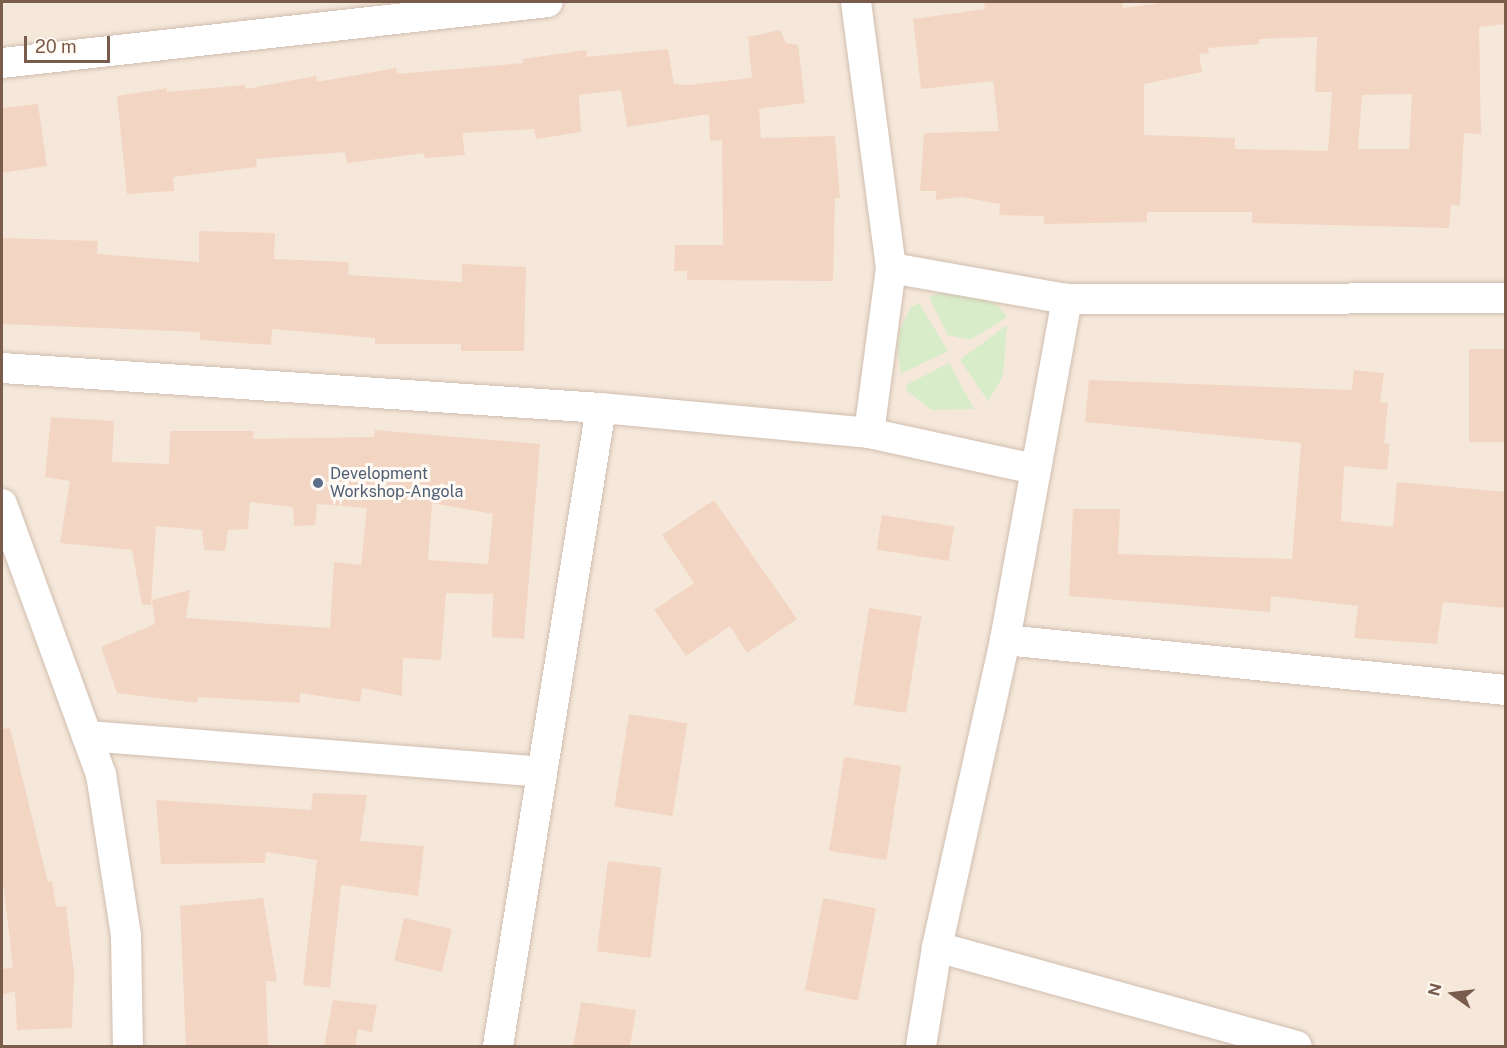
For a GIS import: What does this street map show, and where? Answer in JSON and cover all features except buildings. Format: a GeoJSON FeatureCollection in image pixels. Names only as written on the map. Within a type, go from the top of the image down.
{"type":"FeatureCollection","features":[{"type":"Feature","properties":{"kind":"street"},"geometry":{"type":"LineString","coordinates":[[2,63],[548,2]]}},
{"type":"Feature","properties":{"kind":"street"},"geometry":{"type":"LineString","coordinates":[[856,2],[891,268],[869,433]]}},
{"type":"Feature","properties":{"kind":"street"},"geometry":{"type":"LineString","coordinates":[[891,268],[1067,298],[1506,298]]}},
{"type":"Feature","properties":{"kind":"street"},"geometry":{"type":"LineString","coordinates":[[921,1047],[937,947],[1005,640],[1034,469],[1067,298]]}},
{"type":"Feature","properties":{"kind":"street"},"geometry":{"type":"LineString","coordinates":[[2,368],[601,408],[869,433],[1034,469]]}},
{"type":"Feature","properties":{"kind":"street"},"geometry":{"type":"LineString","coordinates":[[498,1047],[601,408]]}},
{"type":"Feature","properties":{"kind":"street"},"geometry":{"type":"LineString","coordinates":[[2,504],[101,774],[126,936],[128,1047]]}},
{"type":"Feature","properties":{"kind":"street"},"geometry":{"type":"LineString","coordinates":[[1005,640],[1506,690]]}},
{"type":"Feature","properties":{"kind":"street"},"geometry":{"type":"LineString","coordinates":[[87,736],[542,772]]}},
{"type":"Feature","properties":{"kind":"street"},"geometry":{"type":"LineString","coordinates":[[937,947],[1297,1047]]}},
{"type":"Feature","properties":{"kind":"shaded area"},"geometry":{"type":"Polygon","coordinates":[[[2,2],[1505,2],[1505,1046],[2,1046],[2,2]]]}},
{"type":"Feature","properties":{"kind":"green space"},"geometry":{"type":"Polygon","coordinates":[[[943,292],[981,298],[996,304],[1007,317],[970,340],[948,335],[929,297],[943,292]]]}},
{"type":"Feature","properties":{"kind":"green space"},"geometry":{"type":"Polygon","coordinates":[[[919,303],[948,351],[901,374],[897,348],[901,327],[911,307],[919,303]]]}},
{"type":"Feature","properties":{"kind":"green space"},"geometry":{"type":"Polygon","coordinates":[[[1007,325],[1003,376],[988,401],[960,360],[1007,325]]]}},
{"type":"Feature","properties":{"kind":"green space"},"geometry":{"type":"Polygon","coordinates":[[[949,363],[974,409],[932,410],[907,391],[906,385],[949,363]]]}},
{"type":"Feature","properties":{"kind":"place","name":"Development Workshop-Angola"},"geometry":{"type":"Point","coordinates":[318,483]}}]}
